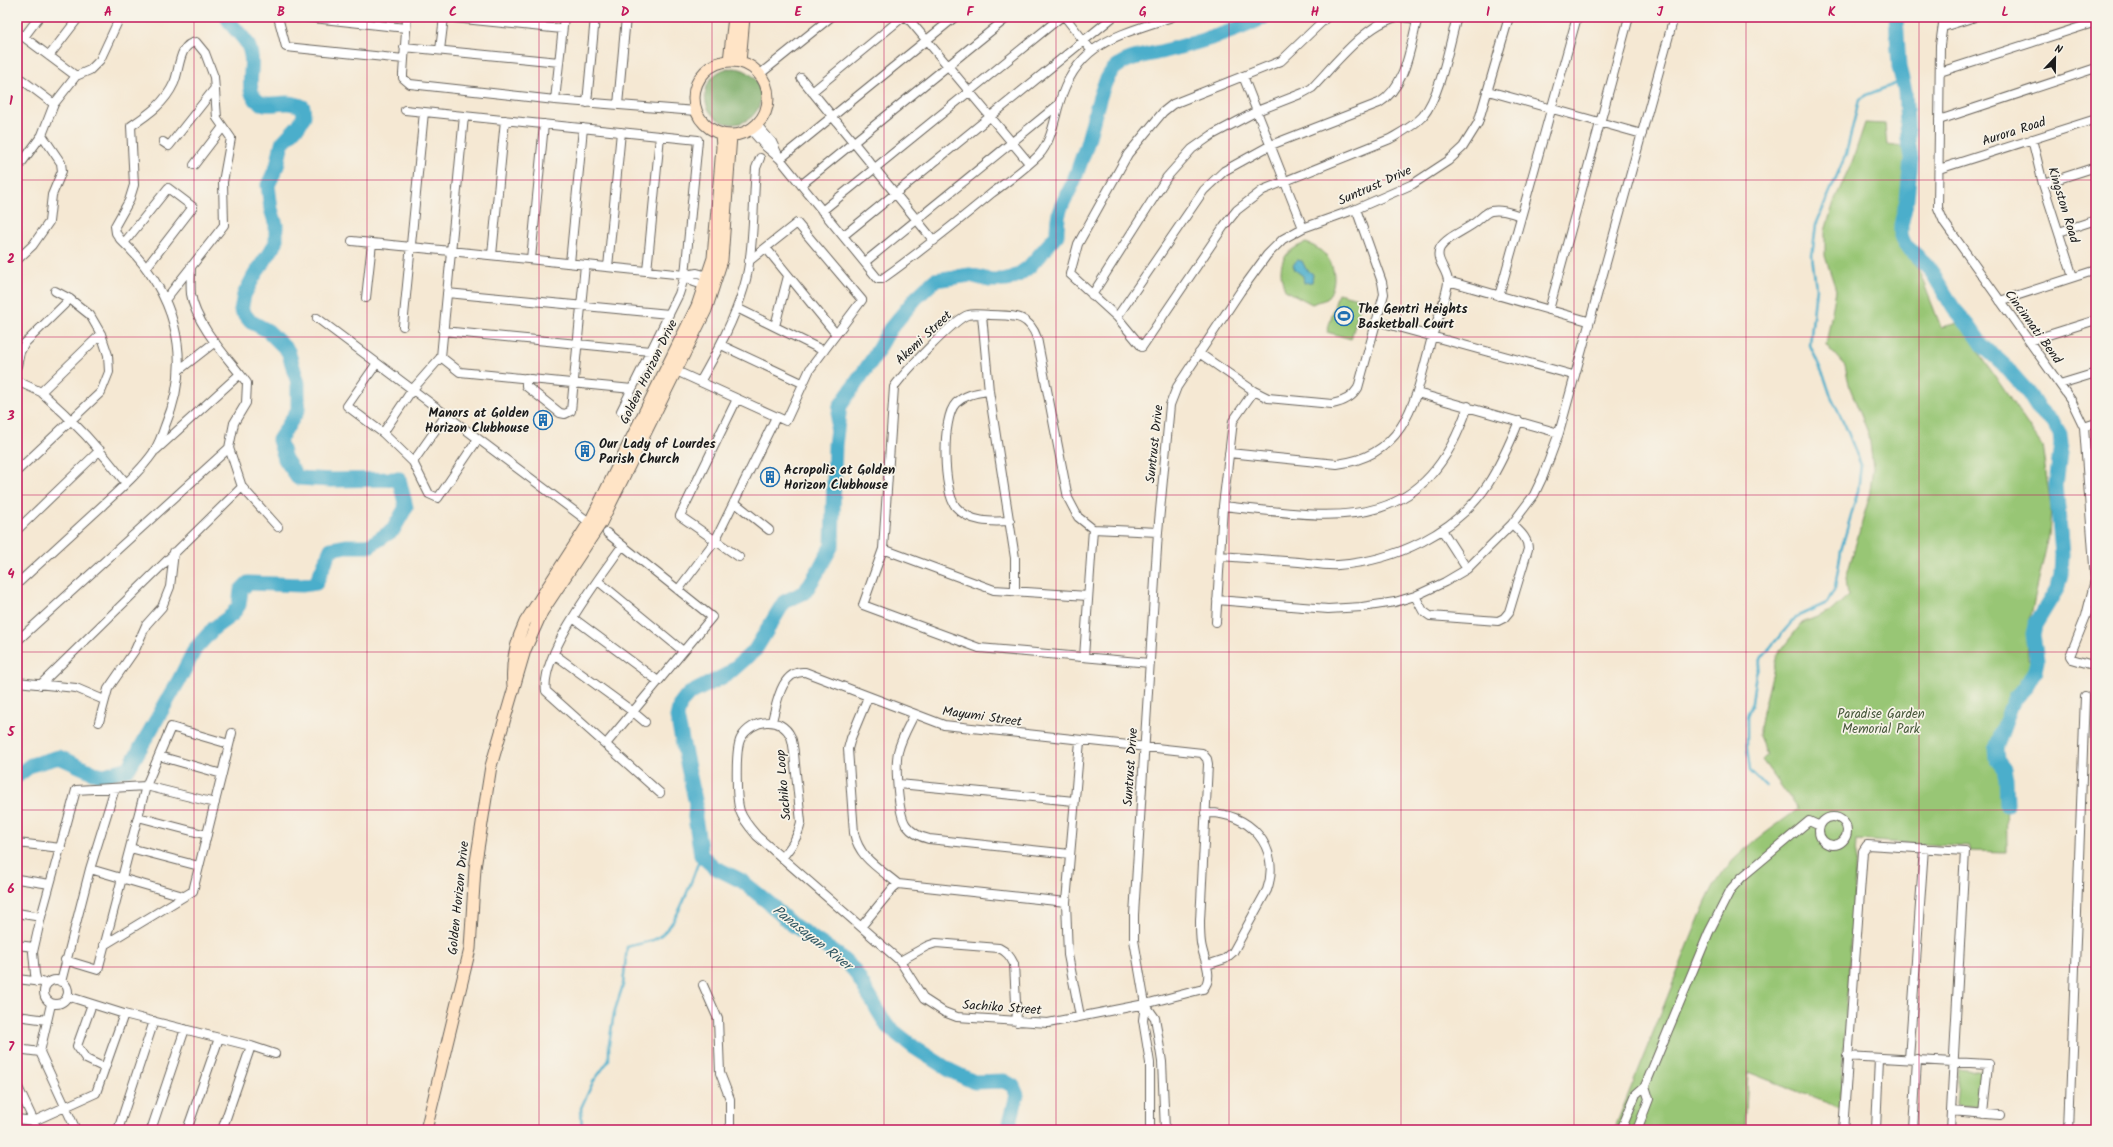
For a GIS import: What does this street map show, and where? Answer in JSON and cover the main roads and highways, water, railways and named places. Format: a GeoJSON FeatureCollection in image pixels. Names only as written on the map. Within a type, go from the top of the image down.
{"type":"FeatureCollection","features":[{"type":"Feature","properties":{"kind":"water"},"geometry":{"type":"Polygon","coordinates":[[[1297,260],[1302,261],[1306,269],[1313,274],[1312,282],[1304,283],[1303,276],[1295,270],[1293,265],[1297,260]]]}},
{"type":"Feature","properties":{"kind":"waterway"},"geometry":{"type":"LineString","coordinates":[[17,776],[31,765],[59,757],[101,776],[129,768],[195,649],[214,628],[232,615],[239,605],[241,590],[248,583],[302,585],[316,583],[331,549],[346,546],[369,546],[393,530],[406,507],[399,479],[331,480],[298,478],[285,459],[279,440],[298,410],[298,383],[288,351],[268,331],[250,321],[241,310],[244,295],[254,276],[276,243],[276,225],[271,209],[268,185],[277,166],[282,143],[299,125],[304,116],[303,107],[291,103],[266,104],[261,103],[256,99],[252,94],[250,82],[252,61],[250,49],[227,17]]}},
{"type":"Feature","properties":{"kind":"waterway","name":"Panasayan River"},"geometry":{"type":"LineString","coordinates":[[1008,1130],[1017,1095],[1013,1086],[1004,1081],[974,1082],[951,1071],[915,1048],[887,1026],[854,970],[838,955],[790,923],[769,903],[742,881],[714,867],[701,855],[695,817],[696,804],[677,717],[680,704],[689,694],[728,674],[755,650],[784,602],[805,592],[818,571],[832,545],[835,445],[840,406],[872,360],[890,329],[916,298],[935,280],[970,275],[989,280],[1007,280],[1018,275],[1029,267],[1057,235],[1060,209],[1073,182],[1085,150],[1100,96],[1108,76],[1118,65],[1130,59],[1215,37],[1264,17]]}},
{"type":"Feature","properties":{"kind":"waterway"},"geometry":{"type":"LineString","coordinates":[[1896,17],[1899,67],[1905,91],[1908,139],[1911,159],[1907,199],[1901,225],[1901,236],[1905,245],[1925,263],[1954,309],[1969,326],[1982,345],[2003,364],[2027,391],[2037,407],[2054,424],[2060,434],[2061,444],[2056,485],[2062,554],[2061,575],[2058,587],[2035,625],[2033,635],[2037,661],[2035,670],[2025,688],[2014,699],[1996,748],[1997,760],[2004,769],[2006,778],[2007,805]]}},
{"type":"Feature","properties":{"kind":"waterway"},"geometry":{"type":"LineString","coordinates":[[1766,786],[1750,771],[1747,748],[1747,716],[1752,702],[1756,674],[1762,657],[1796,617],[1827,603],[1835,588],[1841,550],[1858,491],[1861,465],[1810,345],[1816,288],[1812,256],[1816,225],[1846,154],[1859,100],[1866,95],[1903,81]]}},
{"type":"Feature","properties":{"kind":"waterway"},"geometry":{"type":"LineString","coordinates":[[582,1130],[581,1108],[593,1082],[609,1060],[609,1044],[614,1013],[623,985],[627,947],[654,940],[665,932],[672,923],[684,900],[701,855]]}},
{"type":"Feature","properties":{"kind":"place","name":"The Gentri Heights Basketball Court"},"geometry":{"type":"Point","coordinates":[1344,316]}},
{"type":"Feature","properties":{"kind":"place","name":"Manors at Golden Horizon Clubhouse"},"geometry":{"type":"Point","coordinates":[543,420]}},
{"type":"Feature","properties":{"kind":"place","name":"Our Lady of Lourdes Parish Church"},"geometry":{"type":"Point","coordinates":[585,451]}},
{"type":"Feature","properties":{"kind":"place","name":"Acropolis at Golden Horizon Clubhouse"},"geometry":{"type":"Point","coordinates":[770,477]}},
{"type":"Feature","properties":{"kind":"park label","name":"Paradise Garden Memorial Park"},"geometry":{"type":"Point","coordinates":[1881,722]}}]}
